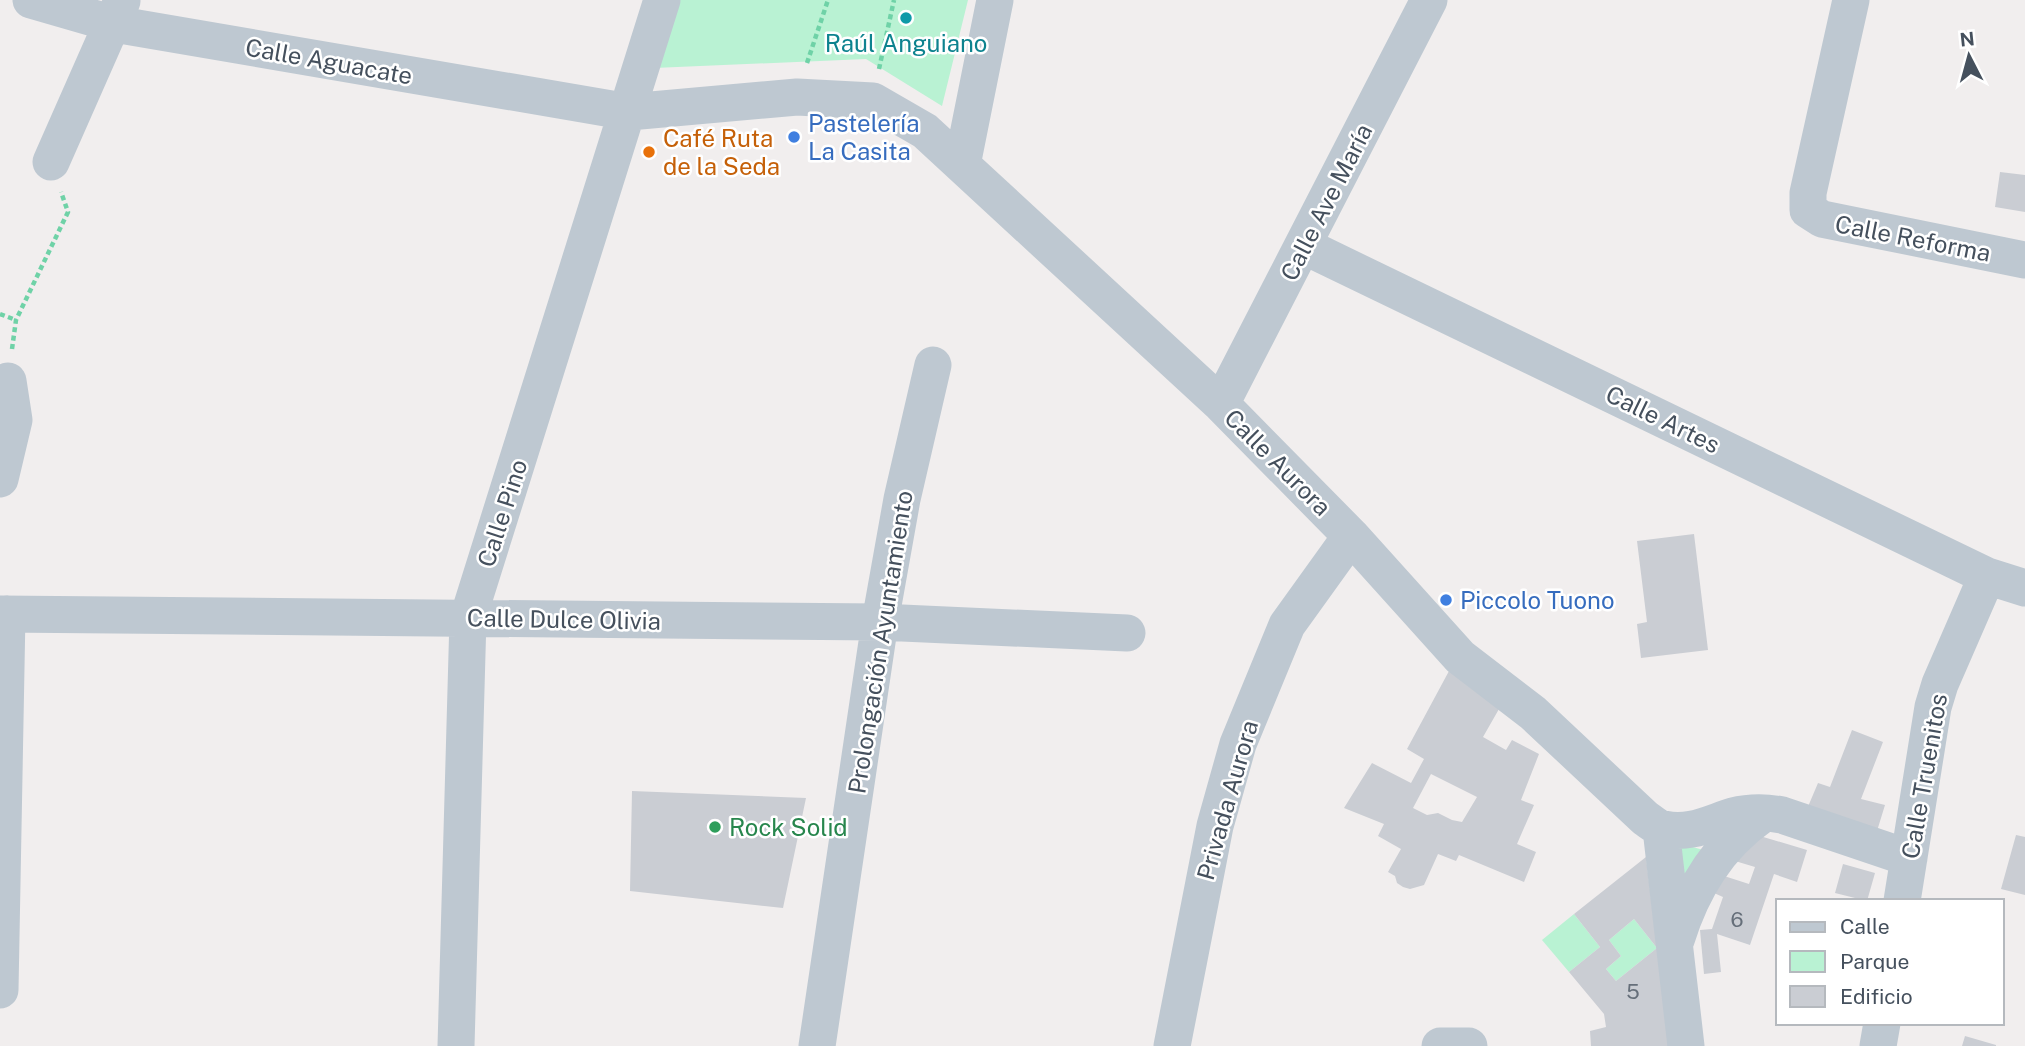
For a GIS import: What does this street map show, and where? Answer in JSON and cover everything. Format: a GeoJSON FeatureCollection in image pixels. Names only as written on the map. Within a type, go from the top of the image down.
{"type":"FeatureCollection","features":[{"type":"Feature","properties":{"kind":"street","name":"Calle Aguacate"},"geometry":{"type":"LineString","coordinates":[[31,0],[118,12],[629,112]]}},
{"type":"Feature","properties":{"kind":"street","name":"Calle Pino"},"geometry":{"type":"LineString","coordinates":[[456,1046],[468,618],[662,0]]}},
{"type":"Feature","properties":{"kind":"street"},"geometry":{"type":"LineString","coordinates":[[962,165],[995,0]]}},
{"type":"Feature","properties":{"kind":"street","name":"Calle Ave María"},"geometry":{"type":"LineString","coordinates":[[1221,404],[1429,0]]}},
{"type":"Feature","properties":{"kind":"street","name":"Calle Reforma"},"geometry":{"type":"LineString","coordinates":[[1850,0],[1808,194],[1808,211],[1822,219],[2025,260]]}},
{"type":"Feature","properties":{"kind":"street"},"geometry":{"type":"LineString","coordinates":[[51,162],[118,12]]}},
{"type":"Feature","properties":{"kind":"street","name":"Calle Aurora"},"geometry":{"type":"LineString","coordinates":[[629,112],[797,97],[873,101],[925,131],[1221,404],[1351,536],[1460,657],[1533,713],[1645,818],[1661,829]]}},
{"type":"Feature","properties":{"kind":"street","name":"Calle Artes"},"geometry":{"type":"LineString","coordinates":[[1304,246],[1987,576],[2025,586]]}},
{"type":"Feature","properties":{"kind":"street","name":"Prolongación Ayuntamiento"},"geometry":{"type":"LineString","coordinates":[[817,1046],[880,622],[902,499],[933,365]]}},
{"type":"Feature","properties":{"kind":"street"},"geometry":{"type":"LineString","coordinates":[[0,479],[14,420],[8,381]]}},
{"type":"Feature","properties":{"kind":"street","name":"Privada Aurora"},"geometry":{"type":"LineString","coordinates":[[1171,1046],[1215,826],[1238,744],[1287,625],[1351,536]]}},
{"type":"Feature","properties":{"kind":"street","name":"Calle Truenitos"},"geometry":{"type":"LineString","coordinates":[[1902,899],[1933,707],[1940,684],[1987,576]]}},
{"type":"Feature","properties":{"kind":"street"},"geometry":{"type":"LineString","coordinates":[[0,990],[4,614]]}},
{"type":"Feature","properties":{"kind":"street","name":"Calle Dulce Olivia"},"geometry":{"type":"LineString","coordinates":[[4,614],[880,622],[1128,633]]}},
{"type":"Feature","properties":{"kind":"street"},"geometry":{"type":"LineString","coordinates":[[1675,947],[1683,917],[1695,889],[1712,863],[1728,843],[1766,812]]}},
{"type":"Feature","properties":{"kind":"street"},"geometry":{"type":"LineString","coordinates":[[1686,1046],[1661,829],[1696,829],[1735,816],[1766,812],[1909,858]]}},
{"type":"Feature","properties":{"kind":"street"},"geometry":{"type":"LineString","coordinates":[[1878,1046],[1882,1025]]}},
{"type":"Feature","properties":{"kind":"street"},"geometry":{"type":"LineString","coordinates":[[1440,1046],[1469,1046]]}},
{"type":"Feature","properties":{"kind":"path"},"geometry":{"type":"LineString","coordinates":[[797,97],[828,0]]}},
{"type":"Feature","properties":{"kind":"path"},"geometry":{"type":"LineString","coordinates":[[873,101],[894,0]]}},
{"type":"Feature","properties":{"kind":"path"},"geometry":{"type":"LineString","coordinates":[[8,381],[16,320],[68,212],[51,162]]}},
{"type":"Feature","properties":{"kind":"path"},"geometry":{"type":"LineString","coordinates":[[0,314],[16,320]]}},
{"type":"Feature","properties":{"kind":"green space"},"geometry":{"type":"Polygon","coordinates":[[[674,0],[968,0],[942,106],[866,59],[654,68],[674,0]]]}},
{"type":"Feature","properties":{"kind":"green space"},"geometry":{"type":"Polygon","coordinates":[[[1676,842],[1703,850],[1683,887],[1676,842]]]}},
{"type":"Feature","properties":{"kind":"green space"},"geometry":{"type":"Polygon","coordinates":[[[1574,914],[1600,947],[1569,972],[1542,940],[1574,914]]]}},
{"type":"Feature","properties":{"kind":"green space"},"geometry":{"type":"Polygon","coordinates":[[[1634,919],[1657,948],[1616,981],[1606,969],[1621,956],[1609,940],[1634,919]]]}},
{"type":"Feature","properties":{"kind":"building"},"geometry":{"type":"Polygon","coordinates":[[[2000,172],[2025,175],[2025,212],[1995,207],[2000,172]]]}},
{"type":"Feature","properties":{"kind":"building"},"geometry":{"type":"Polygon","coordinates":[[[1694,534],[1708,650],[1641,658],[1637,624],[1647,622],[1637,541],[1694,534]]]}},
{"type":"Feature","properties":{"kind":"building"},"geometry":{"type":"Polygon","coordinates":[[[1449,671],[1499,709],[1483,737],[1506,750],[1512,740],[1539,754],[1521,800],[1534,805],[1517,844],[1536,852],[1524,882],[1459,855],[1456,861],[1438,854],[1424,885],[1410,889],[1397,883],[1395,876],[1388,872],[1401,849],[1378,836],[1384,824],[1344,808],[1372,763],[1411,783],[1424,759],[1407,749],[1449,671]],[[1431,774],[1413,808],[1427,815],[1438,813],[1462,822],[1477,797],[1431,774]]]}},
{"type":"Feature","properties":{"kind":"building"},"geometry":{"type":"Polygon","coordinates":[[[1852,730],[1883,742],[1861,799],[1885,805],[1877,831],[1807,809],[1818,783],[1830,787],[1852,730]]]}},
{"type":"Feature","properties":{"kind":"building","name":"Rock Solid"},"geometry":{"type":"Polygon","coordinates":[[[632,791],[806,798],[783,908],[630,891],[632,791]]]}},
{"type":"Feature","properties":{"kind":"building"},"geometry":{"type":"Polygon","coordinates":[[[2016,835],[2025,837],[2025,895],[2001,889],[2016,835]]]}},
{"type":"Feature","properties":{"kind":"building"},"geometry":{"type":"Polygon","coordinates":[[[1760,836],[1807,850],[1797,882],[1774,874],[1750,945],[1717,934],[1721,972],[1704,974],[1700,930],[1712,929],[1723,897],[1714,893],[1721,875],[1749,884],[1755,867],[1735,861],[1760,836]]]}},
{"type":"Feature","properties":{"kind":"building"},"geometry":{"type":"Polygon","coordinates":[[[1646,857],[1669,1046],[1591,1046],[1590,1031],[1606,1027],[1604,1014],[1569,972],[1600,947],[1574,914],[1646,857]],[[1634,919],[1609,940],[1621,956],[1606,969],[1616,981],[1657,948],[1634,919]]]}},
{"type":"Feature","properties":{"kind":"building"},"geometry":{"type":"Polygon","coordinates":[[[1843,864],[1875,873],[1868,899],[1835,893],[1843,864]]]}},
{"type":"Feature","properties":{"kind":"building"},"geometry":{"type":"Polygon","coordinates":[[[1965,1036],[1996,1045],[1996,1046],[1962,1046],[1965,1036]]]}},
{"type":"Feature","properties":{"kind":"place","name":"Raúl Anguiano"},"geometry":{"type":"Point","coordinates":[906,18]}},
{"type":"Feature","properties":{"kind":"place","name":"Pastelería La Casita"},"geometry":{"type":"Point","coordinates":[794,137]}},
{"type":"Feature","properties":{"kind":"place","name":"Café Ruta de la Seda"},"geometry":{"type":"Point","coordinates":[649,152]}},
{"type":"Feature","properties":{"kind":"place","name":"Piccolo Tuono"},"geometry":{"type":"Point","coordinates":[1446,600]}},
{"type":"Feature","properties":{"kind":"place","name":"Rock Solid"},"geometry":{"type":"Point","coordinates":[715,827]}}]}
